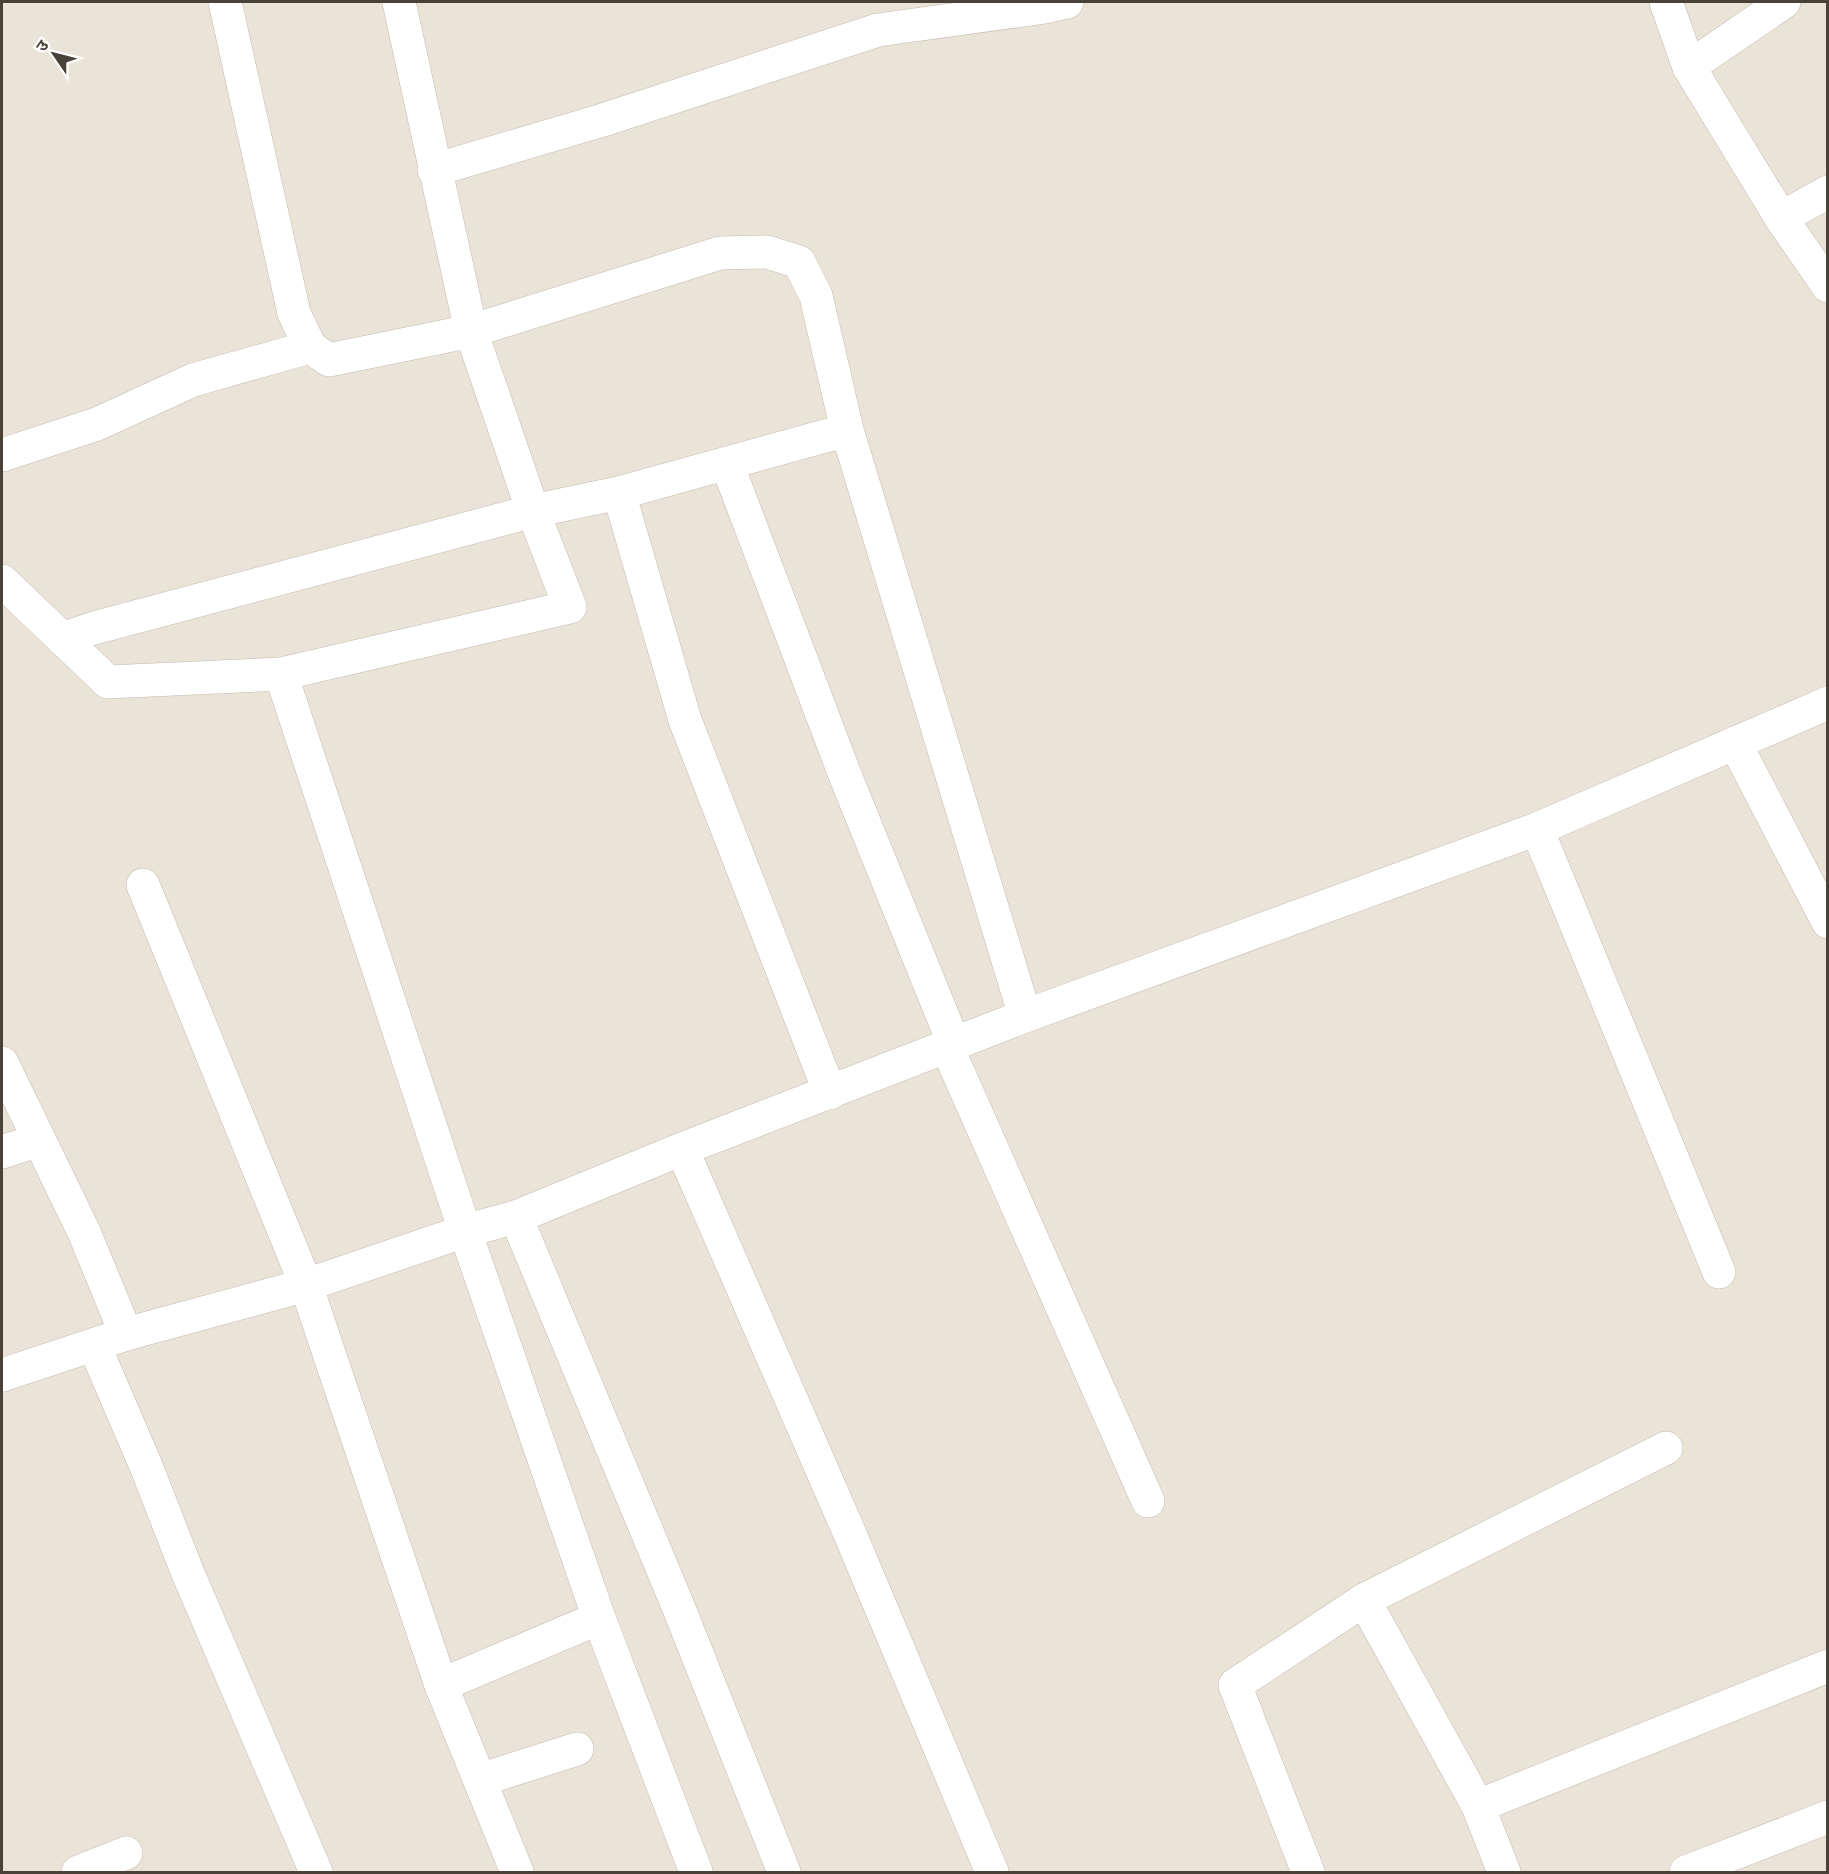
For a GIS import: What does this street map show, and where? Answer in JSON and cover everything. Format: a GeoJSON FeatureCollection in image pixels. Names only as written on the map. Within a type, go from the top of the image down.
{"type":"FeatureCollection","features":[{"type":"Feature","properties":{"kind":"street"},"geometry":{"type":"LineString","coordinates":[[225,2],[294,313],[310,347],[329,360],[471,331],[720,253],[767,252],[799,262],[816,296],[847,430],[1025,1016]]}},
{"type":"Feature","properties":{"kind":"street"},"geometry":{"type":"LineString","coordinates":[[2,580],[108,682],[281,674],[570,607],[533,511],[471,331],[399,2]]}},
{"type":"Feature","properties":{"kind":"street"},"geometry":{"type":"LineString","coordinates":[[435,170],[603,120],[878,30],[1067,2]]}},
{"type":"Feature","properties":{"kind":"street"},"geometry":{"type":"LineString","coordinates":[[1666,2],[1689,67],[1782,218],[1827,286]]}},
{"type":"Feature","properties":{"kind":"street"},"geometry":{"type":"LineString","coordinates":[[1689,67],[1784,2]]}},
{"type":"Feature","properties":{"kind":"street"},"geometry":{"type":"LineString","coordinates":[[1782,218],[1827,192]]}},
{"type":"Feature","properties":{"kind":"street"},"geometry":{"type":"LineString","coordinates":[[2,455],[97,424],[193,380],[310,347]]}},
{"type":"Feature","properties":{"kind":"street"},"geometry":{"type":"LineString","coordinates":[[62,639],[106,625],[533,511],[619,493],[847,430]]}},
{"type":"Feature","properties":{"kind":"street"},"geometry":{"type":"LineString","coordinates":[[727,464],[950,1045],[1148,1501]]}},
{"type":"Feature","properties":{"kind":"street"},"geometry":{"type":"LineString","coordinates":[[619,493],[685,720],[830,1093]]}},
{"type":"Feature","properties":{"kind":"street"},"geometry":{"type":"LineString","coordinates":[[281,674],[465,1231],[599,1618],[696,1872]]}},
{"type":"Feature","properties":{"kind":"street"},"geometry":{"type":"LineString","coordinates":[[2,1375],[126,1334],[306,1285],[465,1231],[516,1217],[681,1149],[1025,1016],[1537,829],[1827,703]]}},
{"type":"Feature","properties":{"kind":"street"},"geometry":{"type":"LineString","coordinates":[[1735,743],[1827,922]]}},
{"type":"Feature","properties":{"kind":"street"},"geometry":{"type":"LineString","coordinates":[[1537,829],[1719,1272]]}},
{"type":"Feature","properties":{"kind":"street"},"geometry":{"type":"LineString","coordinates":[[143,885],[306,1285],[441,1686],[517,1872]]}},
{"type":"Feature","properties":{"kind":"street"},"geometry":{"type":"LineString","coordinates":[[2,1063],[84,1232],[126,1334]]}},
{"type":"Feature","properties":{"kind":"street"},"geometry":{"type":"LineString","coordinates":[[2,1152],[39,1140]]}},
{"type":"Feature","properties":{"kind":"street"},"geometry":{"type":"LineString","coordinates":[[681,1149],[850,1533],[992,1872]]}},
{"type":"Feature","properties":{"kind":"street"},"geometry":{"type":"LineString","coordinates":[[516,1217],[678,1606],[784,1872]]}},
{"type":"Feature","properties":{"kind":"street"},"geometry":{"type":"LineString","coordinates":[[94,1345],[316,1872]]}},
{"type":"Feature","properties":{"kind":"street"},"geometry":{"type":"LineString","coordinates":[[1308,1872],[1236,1685],[1364,1600],[1666,1448]]}},
{"type":"Feature","properties":{"kind":"street"},"geometry":{"type":"LineString","coordinates":[[1364,1600],[1478,1806],[1504,1872]]}},
{"type":"Feature","properties":{"kind":"street"},"geometry":{"type":"LineString","coordinates":[[441,1686],[599,1618]]}},
{"type":"Feature","properties":{"kind":"street"},"geometry":{"type":"LineString","coordinates":[[1478,1806],[1827,1666]]}},
{"type":"Feature","properties":{"kind":"street"},"geometry":{"type":"LineString","coordinates":[[480,1780],[577,1749]]}},
{"type":"Feature","properties":{"kind":"street"},"geometry":{"type":"LineString","coordinates":[[1686,1872],[1827,1818]]}},
{"type":"Feature","properties":{"kind":"street"},"geometry":{"type":"LineString","coordinates":[[78,1872],[126,1853]]}},
{"type":"Feature","properties":{"kind":"shaded area"},"geometry":{"type":"Polygon","coordinates":[[[2,2],[1827,2],[1827,1872],[2,1872],[2,2]]]}}]}
